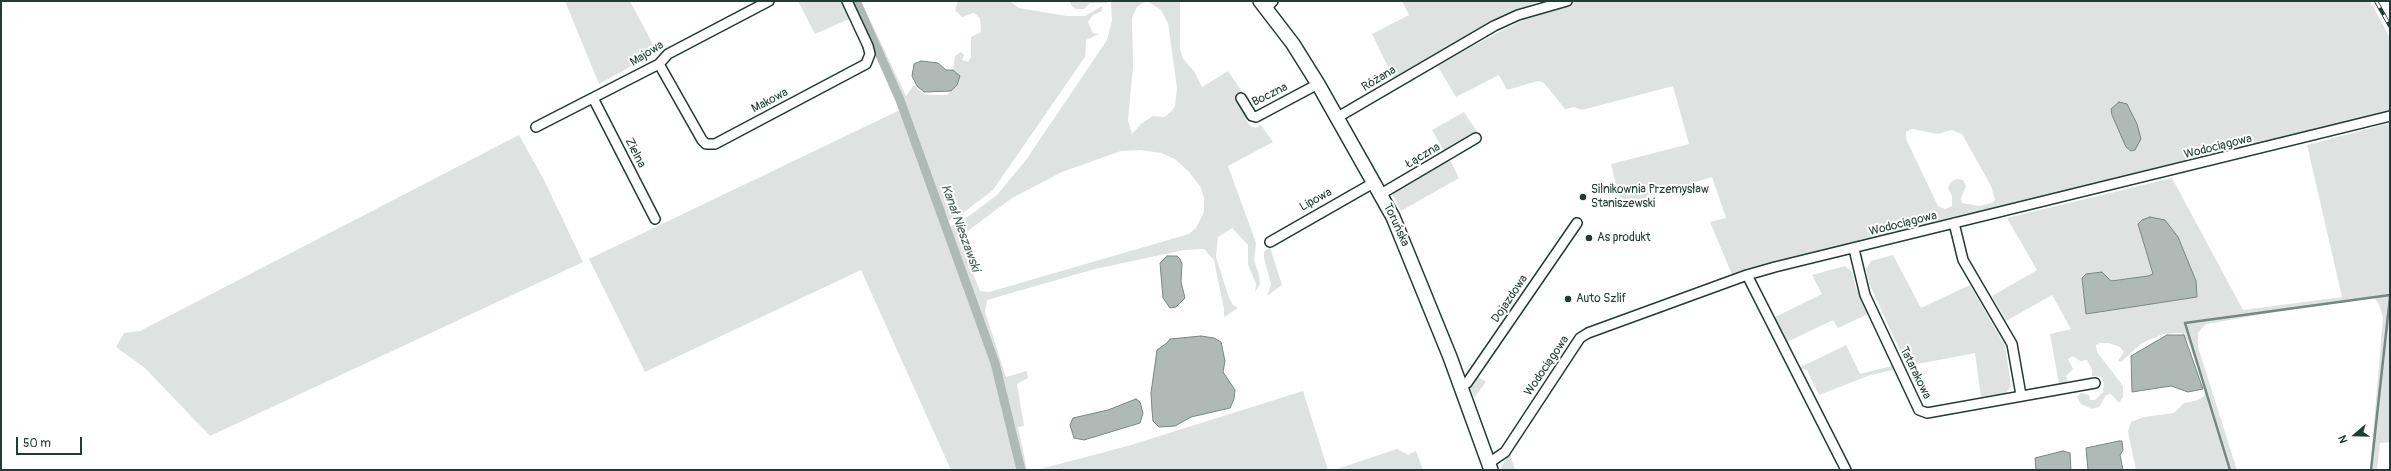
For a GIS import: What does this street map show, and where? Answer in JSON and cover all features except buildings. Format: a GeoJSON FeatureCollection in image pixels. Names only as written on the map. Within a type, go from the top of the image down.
{"type":"FeatureCollection","features":[{"type":"Feature","properties":{"kind":"main road","name":"Toruńska"},"geometry":{"type":"LineString","coordinates":[[1266,4],[1293,44],[1338,117],[1381,194],[1411,257],[1462,386],[1490,466]]}},
{"type":"Feature","properties":{"kind":"street","name":"Majowa"},"geometry":{"type":"LineString","coordinates":[[536,127],[659,64],[668,54],[769,1]]}},
{"type":"Feature","properties":{"kind":"street","name":"Makowa"},"geometry":{"type":"LineString","coordinates":[[659,64],[702,140],[706,144],[716,144],[866,64],[870,54],[868,46],[847,1]]}},
{"type":"Feature","properties":{"kind":"street","name":"Różana"},"geometry":{"type":"LineString","coordinates":[[1338,117],[1433,61],[1518,15],[1566,1]]}},
{"type":"Feature","properties":{"kind":"street","name":"Boczna"},"geometry":{"type":"LineString","coordinates":[[1241,98],[1252,116],[1256,117],[1318,84]]}},
{"type":"Feature","properties":{"kind":"street","name":"Zielna"},"geometry":{"type":"LineString","coordinates":[[593,98],[655,219]]}},
{"type":"Feature","properties":{"kind":"street","name":"Wodociągowa"},"geometry":{"type":"LineString","coordinates":[[1490,466],[1505,452],[1580,338],[1747,275],[2390,116]]}},
{"type":"Feature","properties":{"kind":"street","name":"Łączna"},"geometry":{"type":"LineString","coordinates":[[1381,194],[1476,138]]}},
{"type":"Feature","properties":{"kind":"street","name":"Lipowa"},"geometry":{"type":"LineString","coordinates":[[1270,242],[1375,182]]}},
{"type":"Feature","properties":{"kind":"street","name":"Dojazdowa"},"geometry":{"type":"LineString","coordinates":[[1462,386],[1467,384],[1577,223]]}},
{"type":"Feature","properties":{"kind":"street"},"geometry":{"type":"LineString","coordinates":[[1954,224],[1963,260],[2012,344],[2021,395]]}},
{"type":"Feature","properties":{"kind":"street","name":"Tatarakowa"},"geometry":{"type":"LineString","coordinates":[[1854,249],[1865,295],[1919,410],[1927,413],[2095,383]]}},
{"type":"Feature","properties":{"kind":"street"},"geometry":{"type":"LineString","coordinates":[[1747,275],[1846,470]]}},
{"type":"Feature","properties":{"kind":"shaded area"},"geometry":{"type":"Polygon","coordinates":[[[565,1],[630,1],[657,52],[599,84],[565,1]]]}},
{"type":"Feature","properties":{"kind":"shaded area"},"geometry":{"type":"Polygon","coordinates":[[[798,1],[841,1],[849,19],[815,34],[798,1]]]}},
{"type":"Feature","properties":{"kind":"shaded area"},"geometry":{"type":"Polygon","coordinates":[[[851,1],[861,1],[906,96],[914,85],[925,95],[947,95],[957,85],[960,76],[953,70],[955,56],[961,52],[964,55],[962,60],[968,62],[971,57],[971,37],[981,32],[980,18],[974,13],[962,17],[955,10],[958,1],[1009,1],[1019,8],[1067,16],[1085,16],[1102,6],[1102,11],[1093,15],[1088,22],[1093,33],[1099,34],[1086,40],[1085,57],[993,190],[959,216],[944,223],[946,229],[965,219],[997,195],[1026,160],[1107,40],[1112,21],[1111,1],[1146,1],[1137,7],[1132,18],[1133,67],[1128,120],[1132,134],[1141,124],[1153,116],[1164,117],[1171,112],[1175,106],[1177,88],[1168,23],[1161,10],[1147,1],[1180,1],[1180,49],[1183,59],[1194,71],[1202,87],[1228,71],[1243,93],[1238,95],[1248,113],[1246,119],[1250,126],[1256,128],[1261,125],[1273,142],[1228,166],[1256,243],[1254,261],[1259,274],[1260,284],[1255,292],[1256,284],[1248,264],[1248,245],[1232,228],[1218,237],[1216,257],[1229,298],[1233,305],[1238,308],[1224,317],[1224,309],[1214,260],[1204,249],[1184,250],[1095,269],[987,300],[985,312],[1006,377],[1027,371],[1028,378],[1017,384],[1024,426],[1018,427],[1027,470],[951,470],[861,270],[645,372],[589,259],[902,109],[851,1]],[[1141,150],[1121,151],[1062,172],[1012,198],[965,233],[961,238],[961,243],[980,291],[989,292],[1189,234],[1196,228],[1204,212],[1204,198],[1200,186],[1189,172],[1175,159],[1161,153],[1141,150]]]}},
{"type":"Feature","properties":{"kind":"shaded area"},"geometry":{"type":"Polygon","coordinates":[[[1070,1],[1110,1],[1107,3],[1090,3],[1084,9],[1076,9],[1071,5],[1070,1]]]}},
{"type":"Feature","properties":{"kind":"shaded area"},"geometry":{"type":"Polygon","coordinates":[[[1402,1],[1540,1],[1498,18],[1394,79],[1372,34],[1409,15],[1402,1]]]}},
{"type":"Feature","properties":{"kind":"shaded area"},"geometry":{"type":"Polygon","coordinates":[[[1573,1],[2370,1],[2390,38],[2390,111],[2223,153],[2216,152],[1733,277],[1710,222],[1726,218],[1712,177],[1621,205],[1611,164],[1689,144],[1673,86],[1582,110],[1574,107],[1565,109],[1544,83],[1538,81],[1507,90],[1499,75],[1456,97],[1437,65],[1524,19],[1573,1]],[[1912,129],[1906,132],[1906,139],[1938,206],[1945,209],[1952,206],[1952,196],[1948,188],[1951,182],[1957,179],[1963,180],[1966,186],[1961,198],[1962,203],[1980,206],[1992,203],[1995,200],[1991,186],[1962,134],[1951,130],[1938,134],[1912,129]]]}},
{"type":"Feature","properties":{"kind":"shaded area"},"geometry":{"type":"Polygon","coordinates":[[[921,61],[938,63],[946,70],[953,70],[960,76],[957,85],[951,91],[924,92],[917,86],[912,76],[914,64],[921,61]]]}},
{"type":"Feature","properties":{"kind":"shaded area"},"geometry":{"type":"Polygon","coordinates":[[[2119,102],[2127,104],[2137,124],[2141,139],[2135,150],[2131,151],[2126,147],[2112,115],[2111,109],[2119,102]]]}},
{"type":"Feature","properties":{"kind":"shaded area"},"geometry":{"type":"Polygon","coordinates":[[[1464,112],[1478,133],[1445,153],[1432,130],[1464,112]]]}},
{"type":"Feature","properties":{"kind":"shaded area"},"geometry":{"type":"Polygon","coordinates":[[[2390,123],[2390,442],[2380,443],[2377,470],[2370,470],[2383,318],[2379,304],[2374,298],[2303,307],[2207,324],[2198,333],[2198,347],[2237,470],[2136,470],[2128,431],[2131,422],[2144,417],[2174,413],[2184,403],[2198,400],[2204,396],[2205,390],[2188,341],[2181,333],[2163,334],[2142,343],[2121,362],[2118,361],[2124,352],[2120,347],[2109,343],[2100,343],[2096,345],[2097,352],[2123,386],[2123,397],[2119,403],[2111,394],[2106,395],[2099,407],[2092,409],[2081,404],[2077,397],[2081,393],[2089,395],[2090,400],[2095,400],[2103,392],[2104,383],[2101,377],[2092,376],[2092,370],[2087,360],[2080,361],[2073,356],[2068,359],[2073,369],[2066,376],[2068,383],[2059,384],[2050,334],[2071,329],[2052,295],[2006,321],[1992,296],[2037,270],[2007,218],[2172,178],[2243,310],[2342,297],[2307,145],[2390,123]],[[2138,225],[2153,274],[2110,281],[2082,278],[2086,314],[2197,297],[2138,225]]]}},
{"type":"Feature","properties":{"kind":"shaded area"},"geometry":{"type":"Polygon","coordinates":[[[519,135],[544,180],[583,262],[210,436],[145,368],[116,347],[124,333],[140,331],[519,135]]]}},
{"type":"Feature","properties":{"kind":"shaded area"},"geometry":{"type":"Polygon","coordinates":[[[1449,158],[1459,178],[1401,211],[1391,192],[1449,158]]]}},
{"type":"Feature","properties":{"kind":"shaded area"},"geometry":{"type":"Polygon","coordinates":[[[2150,217],[2165,220],[2178,237],[2196,281],[2197,297],[2086,314],[2082,278],[2086,274],[2102,272],[2111,281],[2153,274],[2138,224],[2142,220],[2150,217]]]}},
{"type":"Feature","properties":{"kind":"shaded area"},"geometry":{"type":"Polygon","coordinates":[[[1270,247],[1282,285],[1267,296],[1271,284],[1264,258],[1264,252],[1270,247]]]}},
{"type":"Feature","properties":{"kind":"shaded area"},"geometry":{"type":"Polygon","coordinates":[[[1893,255],[1921,308],[1970,285],[2005,346],[2011,386],[2006,393],[1981,397],[1975,353],[1907,366],[1869,283],[1866,269],[1871,261],[1893,255]]]}},
{"type":"Feature","properties":{"kind":"shaded area"},"geometry":{"type":"Polygon","coordinates":[[[1167,256],[1177,256],[1180,259],[1182,264],[1181,282],[1185,298],[1176,307],[1170,308],[1163,298],[1160,263],[1167,256]]]}},
{"type":"Feature","properties":{"kind":"shaded area"},"geometry":{"type":"Polygon","coordinates":[[[1845,266],[1852,272],[1856,288],[1868,314],[1838,328],[1833,320],[1785,343],[1773,318],[1822,294],[1812,275],[1845,266]]]}},
{"type":"Feature","properties":{"kind":"shaded area"},"geometry":{"type":"Polygon","coordinates":[[[2167,335],[2184,335],[2203,389],[2188,392],[2171,386],[2132,392],[2131,356],[2167,335]]]}},
{"type":"Feature","properties":{"kind":"shaded area"},"geometry":{"type":"Polygon","coordinates":[[[1201,336],[1214,338],[1221,342],[1225,361],[1223,372],[1235,390],[1234,399],[1230,408],[1191,417],[1175,426],[1159,427],[1153,421],[1151,393],[1157,350],[1170,339],[1201,336]]]}},
{"type":"Feature","properties":{"kind":"shaded area"},"geometry":{"type":"Polygon","coordinates":[[[1846,345],[1860,374],[1892,366],[1893,370],[1870,375],[1819,395],[1807,370],[1799,368],[1846,345]]]}},
{"type":"Feature","properties":{"kind":"shaded area"},"geometry":{"type":"Polygon","coordinates":[[[1476,375],[1486,382],[1474,398],[1470,386],[1476,375]]]}},
{"type":"Feature","properties":{"kind":"shaded area"},"geometry":{"type":"Polygon","coordinates":[[[1303,391],[1328,470],[1037,470],[1131,445],[1303,391]]]}},
{"type":"Feature","properties":{"kind":"shaded area"},"geometry":{"type":"Polygon","coordinates":[[[1136,399],[1140,402],[1143,413],[1140,423],[1084,440],[1074,438],[1070,425],[1073,418],[1108,410],[1136,399]]]}},
{"type":"Feature","properties":{"kind":"shaded area"},"geometry":{"type":"Polygon","coordinates":[[[2122,441],[2123,450],[2120,455],[2123,470],[2088,470],[2086,448],[2122,441]]]}},
{"type":"Feature","properties":{"kind":"shaded area"},"geometry":{"type":"Polygon","coordinates":[[[1397,449],[1408,455],[1416,451],[1423,470],[1334,470],[1397,449]]]}},
{"type":"Feature","properties":{"kind":"shaded area"},"geometry":{"type":"Polygon","coordinates":[[[2063,451],[2070,453],[2071,470],[2036,470],[2035,458],[2063,451]]]}},
{"type":"Feature","properties":{"kind":"shaded area"},"geometry":{"type":"Polygon","coordinates":[[[1510,453],[1515,470],[1502,470],[1501,467],[1510,453]]]}},
{"type":"Feature","properties":{"kind":"waterway","name":"Kanał Nieszawski"},"geometry":{"type":"LineString","coordinates":[[856,1],[900,100],[995,363],[1021,470]]}},
{"type":"Feature","properties":{"kind":"waterway"},"geometry":{"type":"LineString","coordinates":[[2230,470],[2185,323],[2390,295]]}},
{"type":"Feature","properties":{"kind":"waterway"},"geometry":{"type":"LineString","coordinates":[[2371,470],[2390,297]]}},
{"type":"Feature","properties":{"kind":"railway"},"geometry":{"type":"LineString","coordinates":[[2376,1],[2390,26]]}},
{"type":"Feature","properties":{"kind":"place","name":"Silnikownia Przemysław Staniszewski"},"geometry":{"type":"Point","coordinates":[1583,197]}},
{"type":"Feature","properties":{"kind":"place","name":"As produkt"},"geometry":{"type":"Point","coordinates":[1589,238]}},
{"type":"Feature","properties":{"kind":"place","name":"Auto Szlif"},"geometry":{"type":"Point","coordinates":[1568,299]}}]}
